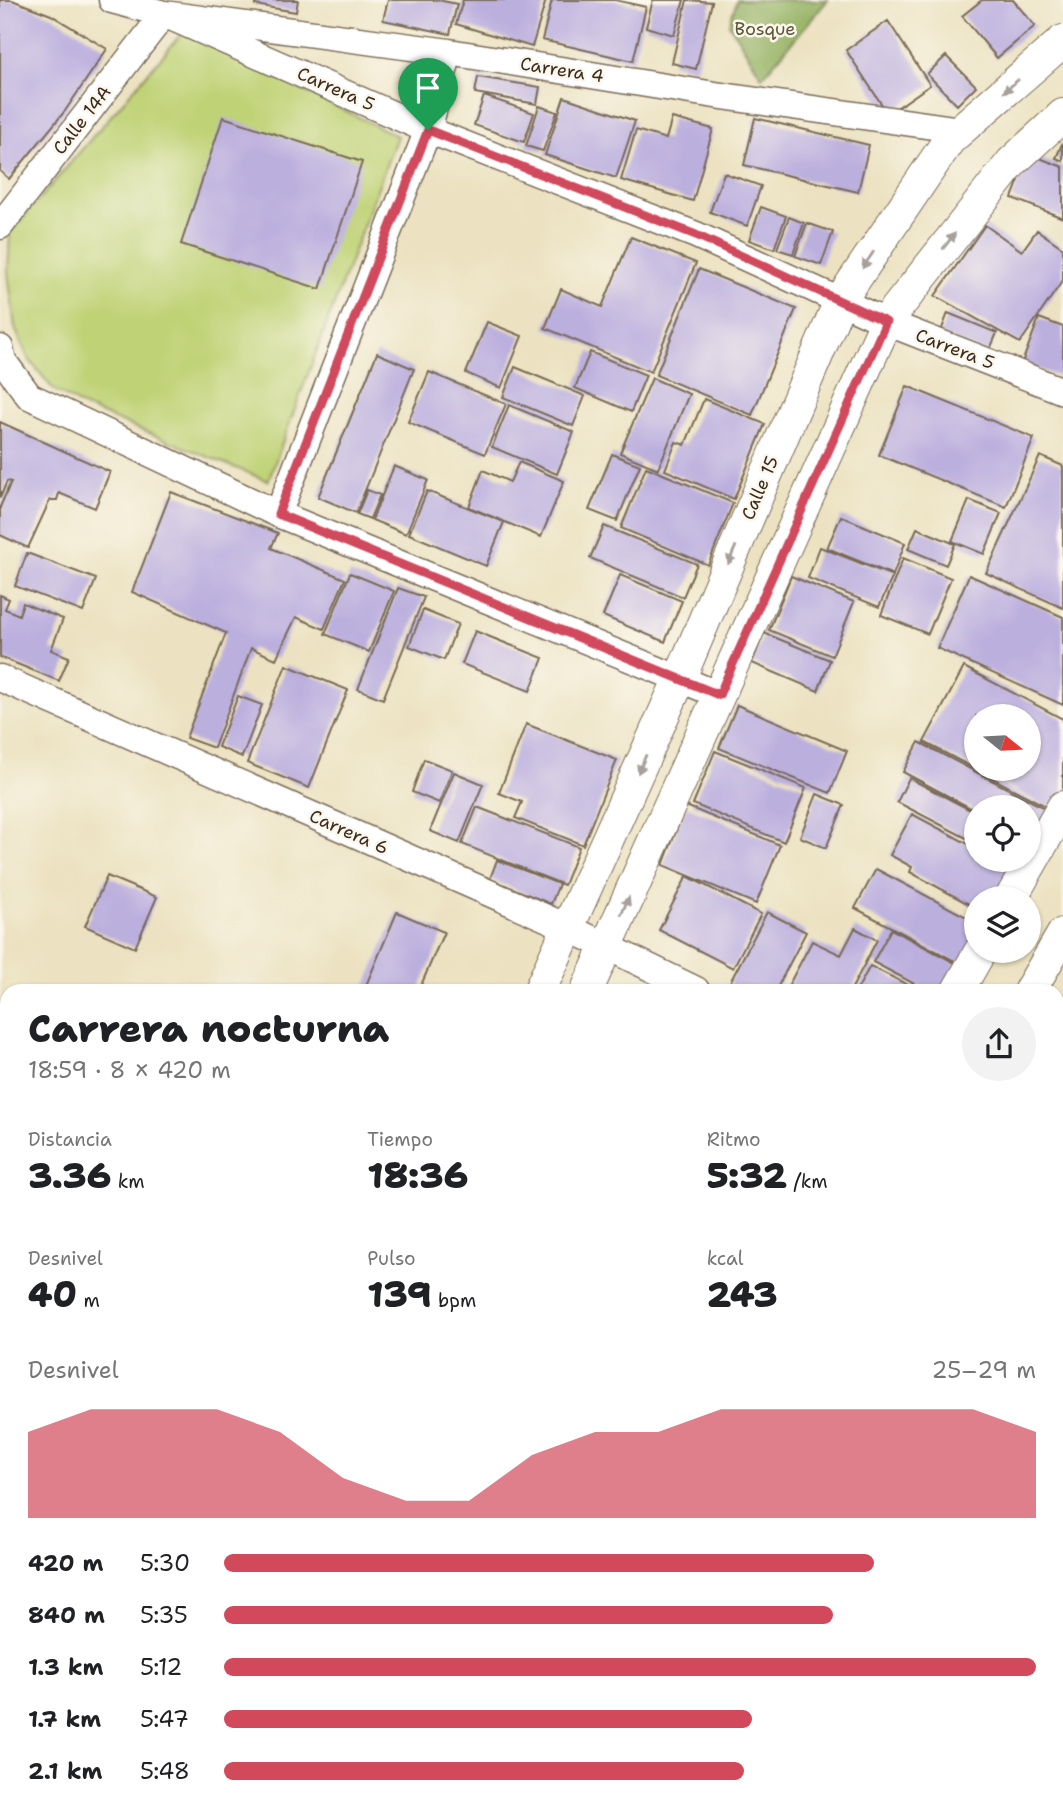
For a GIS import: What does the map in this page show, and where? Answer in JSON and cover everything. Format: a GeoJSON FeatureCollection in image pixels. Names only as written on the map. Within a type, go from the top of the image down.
{"type":"FeatureCollection","features":[{"type":"Feature","properties":{"kind":"street","name":"Carrera 5"},"geometry":{"type":"LineString","coordinates":[[112,0],[164,14],[428,130],[696,235],[886,322],[1063,390]]}},
{"type":"Feature","properties":{"kind":"street","name":"Carrera 4"},"geometry":{"type":"LineString","coordinates":[[164,14],[449,52],[715,95],[961,130]]}},
{"type":"Feature","properties":{"kind":"street","name":"Calle 14A"},"geometry":{"type":"LineString","coordinates":[[0,226],[164,14]]}},
{"type":"Feature","properties":{"kind":"street","name":"Calle 15"},"geometry":{"type":"LineString","coordinates":[[543,984],[680,678],[840,301],[949,140],[1063,41]]}},
{"type":"Feature","properties":{"kind":"street"},"geometry":{"type":"LineString","coordinates":[[278,514],[428,130],[449,52]]}},
{"type":"Feature","properties":{"kind":"street"},"geometry":{"type":"LineString","coordinates":[[590,984],[886,322],[1012,162],[1063,115]]}},
{"type":"Feature","properties":{"kind":"street"},"geometry":{"type":"LineString","coordinates":[[0,348],[3,361],[29,396],[278,514],[719,695]]}},
{"type":"Feature","properties":{"kind":"street","name":"Carrera 6"},"geometry":{"type":"LineString","coordinates":[[0,678],[569,929],[684,984]]}},
{"type":"Feature","properties":{"kind":"street"},"geometry":{"type":"LineString","coordinates":[[1018,886],[1063,807]]}},
{"type":"Feature","properties":{"kind":"street"},"geometry":{"type":"LineString","coordinates":[[1034,984],[1063,934]]}},
{"type":"Feature","properties":{"kind":"street"},"geometry":{"type":"LineString","coordinates":[[961,984],[974,963]]}},
{"type":"Feature","properties":{"kind":"green space","name":"Bosque"},"geometry":{"type":"Polygon","coordinates":[[[737,0],[828,0],[762,77],[729,24],[737,0]]]}},
{"type":"Feature","properties":{"kind":"green space"},"geometry":{"type":"Polygon","coordinates":[[[183,32],[397,136],[268,481],[84,407],[53,389],[28,358],[15,328],[8,272],[10,233],[183,32]]]}},
{"type":"Feature","properties":{"kind":"building"},"geometry":{"type":"Polygon","coordinates":[[[0,0],[12,0],[51,15],[107,49],[65,111],[9,179],[0,171],[0,0]]]}},
{"type":"Feature","properties":{"kind":"building"},"geometry":{"type":"Polygon","coordinates":[[[256,0],[298,0],[296,12],[255,5],[256,0]]]}},
{"type":"Feature","properties":{"kind":"building"},"geometry":{"type":"Polygon","coordinates":[[[388,0],[438,0],[457,4],[450,34],[383,20],[388,0]]]}},
{"type":"Feature","properties":{"kind":"building"},"geometry":{"type":"Polygon","coordinates":[[[463,0],[546,0],[532,47],[456,24],[463,0]]]}},
{"type":"Feature","properties":{"kind":"building"},"geometry":{"type":"Polygon","coordinates":[[[552,0],[615,0],[646,7],[633,61],[542,40],[552,0]]]}},
{"type":"Feature","properties":{"kind":"building"},"geometry":{"type":"Polygon","coordinates":[[[653,0],[684,0],[674,35],[646,27],[653,0]]]}},
{"type":"Feature","properties":{"kind":"building"},"geometry":{"type":"Polygon","coordinates":[[[687,0],[712,2],[696,69],[672,63],[687,0]]]}},
{"type":"Feature","properties":{"kind":"building"},"geometry":{"type":"Polygon","coordinates":[[[982,0],[1013,0],[1035,26],[997,58],[962,16],[982,0]]]}},
{"type":"Feature","properties":{"kind":"building"},"geometry":{"type":"Polygon","coordinates":[[[888,21],[930,85],[888,114],[846,50],[888,21]]]}},
{"type":"Feature","properties":{"kind":"building"},"geometry":{"type":"Polygon","coordinates":[[[946,56],[976,86],[957,105],[927,74],[946,56]]]}},
{"type":"Feature","properties":{"kind":"building"},"geometry":{"type":"Polygon","coordinates":[[[478,77],[540,87],[537,104],[475,93],[478,77]]]}},
{"type":"Feature","properties":{"kind":"building"},"geometry":{"type":"Polygon","coordinates":[[[484,96],[534,113],[524,142],[474,125],[484,96]]]}},
{"type":"Feature","properties":{"kind":"building"},"geometry":{"type":"Polygon","coordinates":[[[564,97],[635,121],[616,178],[545,155],[564,97]]]}},
{"type":"Feature","properties":{"kind":"building"},"geometry":{"type":"Polygon","coordinates":[[[539,106],[557,112],[543,151],[526,146],[539,106]]]}},
{"type":"Feature","properties":{"kind":"building"},"geometry":{"type":"Polygon","coordinates":[[[223,117],[362,162],[320,289],[181,244],[223,117]]]}},
{"type":"Feature","properties":{"kind":"building"},"geometry":{"type":"Polygon","coordinates":[[[672,118],[713,129],[693,201],[621,180],[636,130],[666,139],[672,118]]]}},
{"type":"Feature","properties":{"kind":"building"},"geometry":{"type":"Polygon","coordinates":[[[755,118],[869,145],[858,192],[744,165],[755,118]]]}},
{"type":"Feature","properties":{"kind":"building"},"geometry":{"type":"Polygon","coordinates":[[[1063,142],[1063,161],[1056,158],[1063,142]]]}},
{"type":"Feature","properties":{"kind":"building"},"geometry":{"type":"Polygon","coordinates":[[[1029,154],[1063,167],[1063,218],[1012,198],[1029,154]]]}},
{"type":"Feature","properties":{"kind":"building"},"geometry":{"type":"Polygon","coordinates":[[[724,173],[761,186],[747,226],[710,212],[724,173]]]}},
{"type":"Feature","properties":{"kind":"building"},"geometry":{"type":"Polygon","coordinates":[[[761,207],[786,216],[774,249],[749,240],[761,207]]]}},
{"type":"Feature","properties":{"kind":"building"},"geometry":{"type":"Polygon","coordinates":[[[789,217],[804,223],[793,254],[777,249],[789,217]]]}},
{"type":"Feature","properties":{"kind":"building"},"geometry":{"type":"Polygon","coordinates":[[[807,223],[833,232],[821,265],[795,256],[807,223]]]}},
{"type":"Feature","properties":{"kind":"building"},"geometry":{"type":"Polygon","coordinates":[[[985,225],[1022,251],[1037,230],[1063,248],[1063,280],[1020,343],[935,296],[985,225]]]}},
{"type":"Feature","properties":{"kind":"building"},"geometry":{"type":"Polygon","coordinates":[[[631,237],[696,263],[651,372],[545,328],[561,289],[602,307],[631,237]]]}},
{"type":"Feature","properties":{"kind":"building"},"geometry":{"type":"Polygon","coordinates":[[[699,269],[796,309],[752,415],[656,375],[699,269]]]}},
{"type":"Feature","properties":{"kind":"building"},"geometry":{"type":"Polygon","coordinates":[[[948,313],[997,333],[988,354],[940,334],[948,313]]]}},
{"type":"Feature","properties":{"kind":"building"},"geometry":{"type":"Polygon","coordinates":[[[1039,318],[1063,327],[1063,378],[1022,363],[1039,318]]]}},
{"type":"Feature","properties":{"kind":"building"},"geometry":{"type":"Polygon","coordinates":[[[487,322],[522,336],[501,388],[466,373],[487,322]]]}},
{"type":"Feature","properties":{"kind":"building"},"geometry":{"type":"Polygon","coordinates":[[[590,352],[646,375],[631,412],[575,388],[590,352]]]}},
{"type":"Feature","properties":{"kind":"building"},"geometry":{"type":"Polygon","coordinates":[[[377,353],[414,369],[356,513],[318,497],[377,353]]]}},
{"type":"Feature","properties":{"kind":"building"},"geometry":{"type":"Polygon","coordinates":[[[515,367],[585,396],[573,426],[503,397],[515,367]]]}},
{"type":"Feature","properties":{"kind":"building"},"geometry":{"type":"Polygon","coordinates":[[[429,372],[506,404],[485,454],[408,422],[429,372]]]}},
{"type":"Feature","properties":{"kind":"building"},"geometry":{"type":"Polygon","coordinates":[[[652,378],[689,394],[658,469],[620,453],[652,378]]]}},
{"type":"Feature","properties":{"kind":"building"},"geometry":{"type":"Polygon","coordinates":[[[907,386],[1034,438],[1006,507],[879,455],[907,386]]]}},
{"type":"Feature","properties":{"kind":"building"},"geometry":{"type":"Polygon","coordinates":[[[704,399],[765,424],[734,499],[665,470],[676,442],[685,445],[704,399]]]}},
{"type":"Feature","properties":{"kind":"building"},"geometry":{"type":"Polygon","coordinates":[[[509,405],[574,432],[557,474],[492,447],[509,405]]]}},
{"type":"Feature","properties":{"kind":"building"},"geometry":{"type":"Polygon","coordinates":[[[0,422],[110,472],[95,508],[59,493],[57,500],[50,500],[28,548],[0,535],[0,507],[11,482],[7,481],[0,498],[0,422]]]}},
{"type":"Feature","properties":{"kind":"building"},"geometry":{"type":"Polygon","coordinates":[[[612,454],[640,465],[617,521],[589,510],[612,454]]]}},
{"type":"Feature","properties":{"kind":"building"},"geometry":{"type":"Polygon","coordinates":[[[1040,456],[1063,466],[1063,608],[986,573],[1040,456]]]}},
{"type":"Feature","properties":{"kind":"building"},"geometry":{"type":"Polygon","coordinates":[[[519,462],[564,481],[541,537],[469,507],[483,470],[510,482],[519,462]]]}},
{"type":"Feature","properties":{"kind":"building"},"geometry":{"type":"Polygon","coordinates":[[[394,466],[428,480],[406,534],[372,520],[394,466]]]}},
{"type":"Feature","properties":{"kind":"building"},"geometry":{"type":"Polygon","coordinates":[[[646,467],[733,503],[708,565],[621,528],[646,467]]]}},
{"type":"Feature","properties":{"kind":"building"},"geometry":{"type":"Polygon","coordinates":[[[367,490],[380,495],[370,519],[357,514],[367,490]]]}},
{"type":"Feature","properties":{"kind":"building"},"geometry":{"type":"Polygon","coordinates":[[[427,491],[504,522],[486,566],[409,534],[427,491]]]}},
{"type":"Feature","properties":{"kind":"building"},"geometry":{"type":"Polygon","coordinates":[[[171,492],[278,533],[271,548],[345,579],[324,629],[296,617],[276,659],[251,648],[214,748],[186,738],[226,633],[132,592],[171,492]]]}},
{"type":"Feature","properties":{"kind":"building"},"geometry":{"type":"Polygon","coordinates":[[[969,500],[1001,513],[984,554],[952,541],[969,500]]]}},
{"type":"Feature","properties":{"kind":"building"},"geometry":{"type":"Polygon","coordinates":[[[841,516],[905,543],[893,575],[827,548],[841,516]]]}},
{"type":"Feature","properties":{"kind":"building"},"geometry":{"type":"Polygon","coordinates":[[[604,526],[697,564],[683,597],[590,558],[604,526]]]}},
{"type":"Feature","properties":{"kind":"building"},"geometry":{"type":"Polygon","coordinates":[[[917,528],[955,544],[946,565],[908,549],[917,528]]]}},
{"type":"Feature","properties":{"kind":"building"},"geometry":{"type":"Polygon","coordinates":[[[820,547],[893,576],[879,607],[808,578],[820,547]]]}},
{"type":"Feature","properties":{"kind":"building"},"geometry":{"type":"Polygon","coordinates":[[[27,553],[96,579],[83,612],[15,586],[27,553]]]}},
{"type":"Feature","properties":{"kind":"building"},"geometry":{"type":"Polygon","coordinates":[[[903,558],[951,578],[928,634],[881,615],[903,558]]]}},
{"type":"Feature","properties":{"kind":"building"},"geometry":{"type":"Polygon","coordinates":[[[350,573],[394,591],[369,652],[325,634],[350,573]]]}},
{"type":"Feature","properties":{"kind":"building"},"geometry":{"type":"Polygon","coordinates":[[[620,575],[682,601],[665,642],[603,616],[620,575]]]}},
{"type":"Feature","properties":{"kind":"building"},"geometry":{"type":"Polygon","coordinates":[[[969,575],[1063,617],[1063,705],[937,648],[969,575]]]}},
{"type":"Feature","properties":{"kind":"building"},"geometry":{"type":"Polygon","coordinates":[[[791,576],[854,602],[832,656],[769,630],[791,576]]]}},
{"type":"Feature","properties":{"kind":"building"},"geometry":{"type":"Polygon","coordinates":[[[398,588],[424,597],[383,699],[358,689],[398,588]]]}},
{"type":"Feature","properties":{"kind":"building"},"geometry":{"type":"Polygon","coordinates":[[[0,595],[9,599],[5,609],[19,615],[23,603],[63,619],[51,650],[69,657],[59,681],[0,657],[0,595]]]}},
{"type":"Feature","properties":{"kind":"building"},"geometry":{"type":"Polygon","coordinates":[[[423,610],[458,624],[444,660],[409,646],[423,610]]]}},
{"type":"Feature","properties":{"kind":"building"},"geometry":{"type":"Polygon","coordinates":[[[475,631],[543,658],[530,691],[462,664],[475,631]]]}},
{"type":"Feature","properties":{"kind":"building"},"geometry":{"type":"Polygon","coordinates":[[[764,633],[830,660],[818,691],[752,663],[764,633]]]}},
{"type":"Feature","properties":{"kind":"building"},"geometry":{"type":"Polygon","coordinates":[[[286,665],[348,690],[309,788],[247,763],[286,665]]]}},
{"type":"Feature","properties":{"kind":"building"},"geometry":{"type":"Polygon","coordinates":[[[964,667],[1034,704],[964,704],[964,763],[924,742],[964,667]]]}},
{"type":"Feature","properties":{"kind":"building"},"geometry":{"type":"Polygon","coordinates":[[[238,696],[262,705],[242,757],[218,747],[238,696]]]}},
{"type":"Feature","properties":{"kind":"building"},"geometry":{"type":"Polygon","coordinates":[[[737,705],[847,751],[830,793],[719,748],[737,705]]]}},
{"type":"Feature","properties":{"kind":"building"},"geometry":{"type":"Polygon","coordinates":[[[1041,707],[1063,719],[1063,791],[1053,810],[1041,804],[1041,795],[1025,795],[998,781],[1041,781],[1041,707]]]}},
{"type":"Feature","properties":{"kind":"building"},"geometry":{"type":"Polygon","coordinates":[[[526,724],[617,760],[583,845],[515,818],[522,802],[499,793],[526,724]]]}},
{"type":"Feature","properties":{"kind":"building"},"geometry":{"type":"Polygon","coordinates":[[[919,742],[964,766],[964,781],[993,781],[1020,795],[964,795],[964,805],[903,772],[919,742]]]}},
{"type":"Feature","properties":{"kind":"building"},"geometry":{"type":"Polygon","coordinates":[[[715,751],[806,788],[784,842],[693,804],[715,751]]]}},
{"type":"Feature","properties":{"kind":"building"},"geometry":{"type":"Polygon","coordinates":[[[424,759],[452,770],[439,803],[412,792],[424,759]]]}},
{"type":"Feature","properties":{"kind":"building"},"geometry":{"type":"Polygon","coordinates":[[[454,772],[483,784],[459,843],[430,831],[454,772]]]}},
{"type":"Feature","properties":{"kind":"building"},"geometry":{"type":"Polygon","coordinates":[[[909,778],[964,807],[964,837],[897,802],[909,778]]]}},
{"type":"Feature","properties":{"kind":"building"},"geometry":{"type":"Polygon","coordinates":[[[817,794],[844,805],[826,848],[800,837],[817,794]]]}},
{"type":"Feature","properties":{"kind":"building"},"geometry":{"type":"Polygon","coordinates":[[[686,806],[780,845],[756,904],[663,865],[686,806]]]}},
{"type":"Feature","properties":{"kind":"building"},"geometry":{"type":"Polygon","coordinates":[[[1041,806],[1052,812],[1041,825],[1041,806]]]}},
{"type":"Feature","properties":{"kind":"building"},"geometry":{"type":"Polygon","coordinates":[[[477,807],[579,847],[564,885],[462,844],[477,807]]]}},
{"type":"Feature","properties":{"kind":"building"},"geometry":{"type":"Polygon","coordinates":[[[912,814],[964,842],[964,872],[1018,872],[1010,886],[964,886],[964,901],[910,872],[912,867],[890,855],[912,814]]]}},
{"type":"Feature","properties":{"kind":"building"},"geometry":{"type":"Polygon","coordinates":[[[497,860],[559,884],[551,904],[490,879],[497,860]]]}},
{"type":"Feature","properties":{"kind":"building"},"geometry":{"type":"Polygon","coordinates":[[[876,869],[964,916],[964,966],[855,908],[876,869]]]}},
{"type":"Feature","properties":{"kind":"building"},"geometry":{"type":"Polygon","coordinates":[[[107,876],[157,897],[135,948],[85,926],[107,876]]]}},
{"type":"Feature","properties":{"kind":"building"},"geometry":{"type":"Polygon","coordinates":[[[687,876],[761,914],[733,968],[659,930],[687,876]]]}},
{"type":"Feature","properties":{"kind":"building"},"geometry":{"type":"Polygon","coordinates":[[[397,912],[444,932],[422,984],[367,984],[397,912]]]}},
{"type":"Feature","properties":{"kind":"building"},"geometry":{"type":"Polygon","coordinates":[[[767,912],[806,932],[779,984],[729,984],[767,912]]]}},
{"type":"Feature","properties":{"kind":"building"},"geometry":{"type":"Polygon","coordinates":[[[855,928],[877,940],[854,984],[789,984],[812,941],[841,955],[855,928]]]}},
{"type":"Feature","properties":{"kind":"building"},"geometry":{"type":"Polygon","coordinates":[[[891,929],[957,964],[946,984],[915,984],[873,962],[891,929]]]}},
{"type":"Feature","properties":{"kind":"building"},"geometry":{"type":"Polygon","coordinates":[[[870,966],[906,984],[860,984],[870,966]]]}},
{"type":"Feature","properties":{"kind":"route"},"geometry":{"type":"LineString","coordinates":[[428,130],[696,235],[886,322],[719,695],[278,514],[428,130]]}}]}
